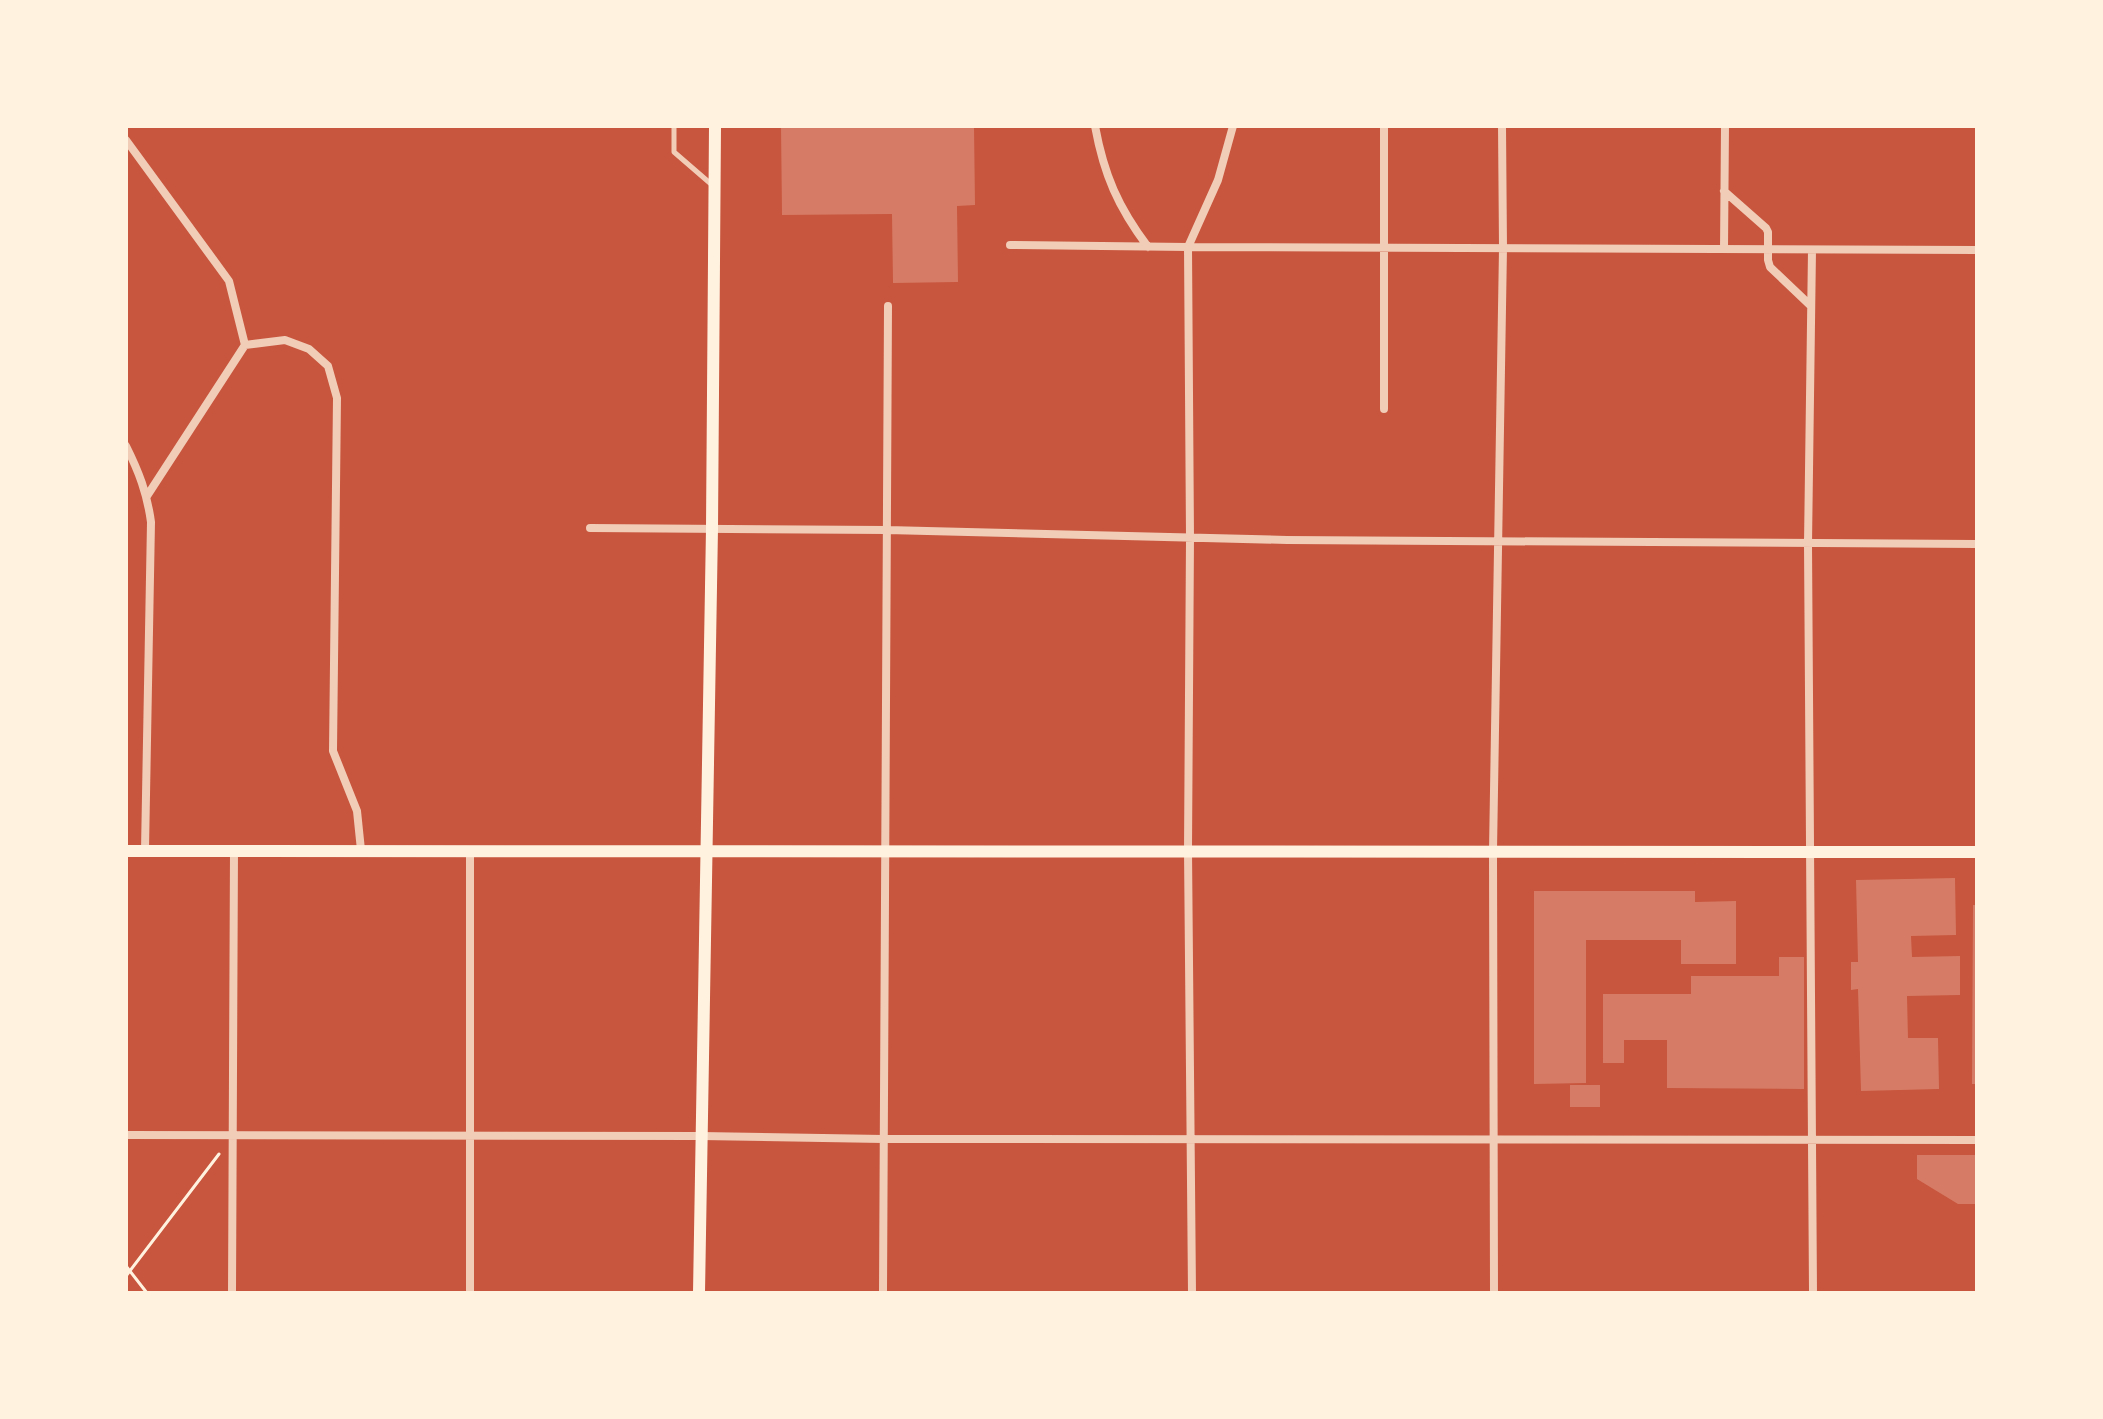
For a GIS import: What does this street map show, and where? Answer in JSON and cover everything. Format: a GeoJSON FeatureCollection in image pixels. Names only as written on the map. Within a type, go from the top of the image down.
{"type":"FeatureCollection","features":[{"type":"Feature","properties":{"kind":"main road"},"geometry":{"type":"LineString","coordinates":[[699,1293],[712,528],[715,126]]}},
{"type":"Feature","properties":{"kind":"main road"},"geometry":{"type":"LineString","coordinates":[[126,851],[1977,852]]}},
{"type":"Feature","properties":{"kind":"street"},"geometry":{"type":"LineString","coordinates":[[1095,126],[1103,164],[1114,194],[1148,247]]}},
{"type":"Feature","properties":{"kind":"street"},"geometry":{"type":"LineString","coordinates":[[1192,1293],[1188,247],[1218,180],[1233,126]]}},
{"type":"Feature","properties":{"kind":"street"},"geometry":{"type":"LineString","coordinates":[[1384,126],[1384,409]]}},
{"type":"Feature","properties":{"kind":"street"},"geometry":{"type":"LineString","coordinates":[[1494,1293],[1493,851],[1503,248],[1502,126]]}},
{"type":"Feature","properties":{"kind":"street"},"geometry":{"type":"LineString","coordinates":[[1724,249],[1725,126]]}},
{"type":"Feature","properties":{"kind":"street"},"geometry":{"type":"LineString","coordinates":[[126,140],[229,281],[245,345],[147,496]]}},
{"type":"Feature","properties":{"kind":"street"},"geometry":{"type":"LineString","coordinates":[[1724,191],[1766,228],[1770,267],[1811,306]]}},
{"type":"Feature","properties":{"kind":"street"},"geometry":{"type":"LineString","coordinates":[[1010,245],[1977,250]]}},
{"type":"Feature","properties":{"kind":"street"},"geometry":{"type":"LineString","coordinates":[[1812,250],[1808,544],[1813,1293]]}},
{"type":"Feature","properties":{"kind":"street"},"geometry":{"type":"LineString","coordinates":[[883,1293],[888,306]]}},
{"type":"Feature","properties":{"kind":"street"},"geometry":{"type":"LineString","coordinates":[[245,345],[285,340],[309,349],[328,366],[337,398],[333,751],[357,811],[361,850]]}},
{"type":"Feature","properties":{"kind":"street"},"geometry":{"type":"LineString","coordinates":[[126,446],[147,496],[151,522],[145,850]]}},
{"type":"Feature","properties":{"kind":"street"},"geometry":{"type":"LineString","coordinates":[[590,528],[887,530],[1190,538],[1977,544]]}},
{"type":"Feature","properties":{"kind":"street"},"geometry":{"type":"LineString","coordinates":[[232,1293],[234,850]]}},
{"type":"Feature","properties":{"kind":"street"},"geometry":{"type":"LineString","coordinates":[[470,850],[470,1293]]}},
{"type":"Feature","properties":{"kind":"street"},"geometry":{"type":"LineString","coordinates":[[126,1135],[1977,1140]]}},
{"type":"Feature","properties":{"kind":"lane"},"geometry":{"type":"LineString","coordinates":[[674,126],[674,152],[714,187]]}},
{"type":"Feature","properties":{"kind":"path"},"geometry":{"type":"LineString","coordinates":[[126,1276],[233,1135]]}},
{"type":"Feature","properties":{"kind":"path"},"geometry":{"type":"LineString","coordinates":[[126,1266],[147,1293]]}},
{"type":"Feature","properties":{"kind":"building"},"geometry":{"type":"Polygon","coordinates":[[[781,126],[974,126],[975,205],[957,206],[958,282],[893,283],[892,214],[782,215],[781,126]]]}},
{"type":"Feature","properties":{"kind":"building"},"geometry":{"type":"Polygon","coordinates":[[[1955,878],[1956,935],[1911,936],[1912,957],[1960,956],[1960,995],[1907,996],[1908,1038],[1938,1038],[1939,1089],[1861,1091],[1858,989],[1851,990],[1851,962],[1858,962],[1856,880],[1955,878]]]}},
{"type":"Feature","properties":{"kind":"building"},"geometry":{"type":"Polygon","coordinates":[[[1534,891],[1695,891],[1695,902],[1736,901],[1736,964],[1681,964],[1681,940],[1586,940],[1586,1083],[1534,1084],[1534,891]]]}},
{"type":"Feature","properties":{"kind":"building"},"geometry":{"type":"Polygon","coordinates":[[[1973,905],[1977,905],[1977,1084],[1972,1084],[1973,905]]]}},
{"type":"Feature","properties":{"kind":"building"},"geometry":{"type":"Polygon","coordinates":[[[1779,957],[1804,957],[1804,1089],[1667,1088],[1667,1040],[1624,1040],[1624,1063],[1603,1063],[1603,994],[1691,994],[1691,976],[1779,976],[1779,957]]]}},
{"type":"Feature","properties":{"kind":"building"},"geometry":{"type":"Polygon","coordinates":[[[1570,1085],[1600,1085],[1600,1107],[1570,1107],[1570,1085]]]}},
{"type":"Feature","properties":{"kind":"building"},"geometry":{"type":"Polygon","coordinates":[[[1917,1155],[1977,1155],[1977,1204],[1958,1204],[1917,1179],[1917,1155]]]}}]}
